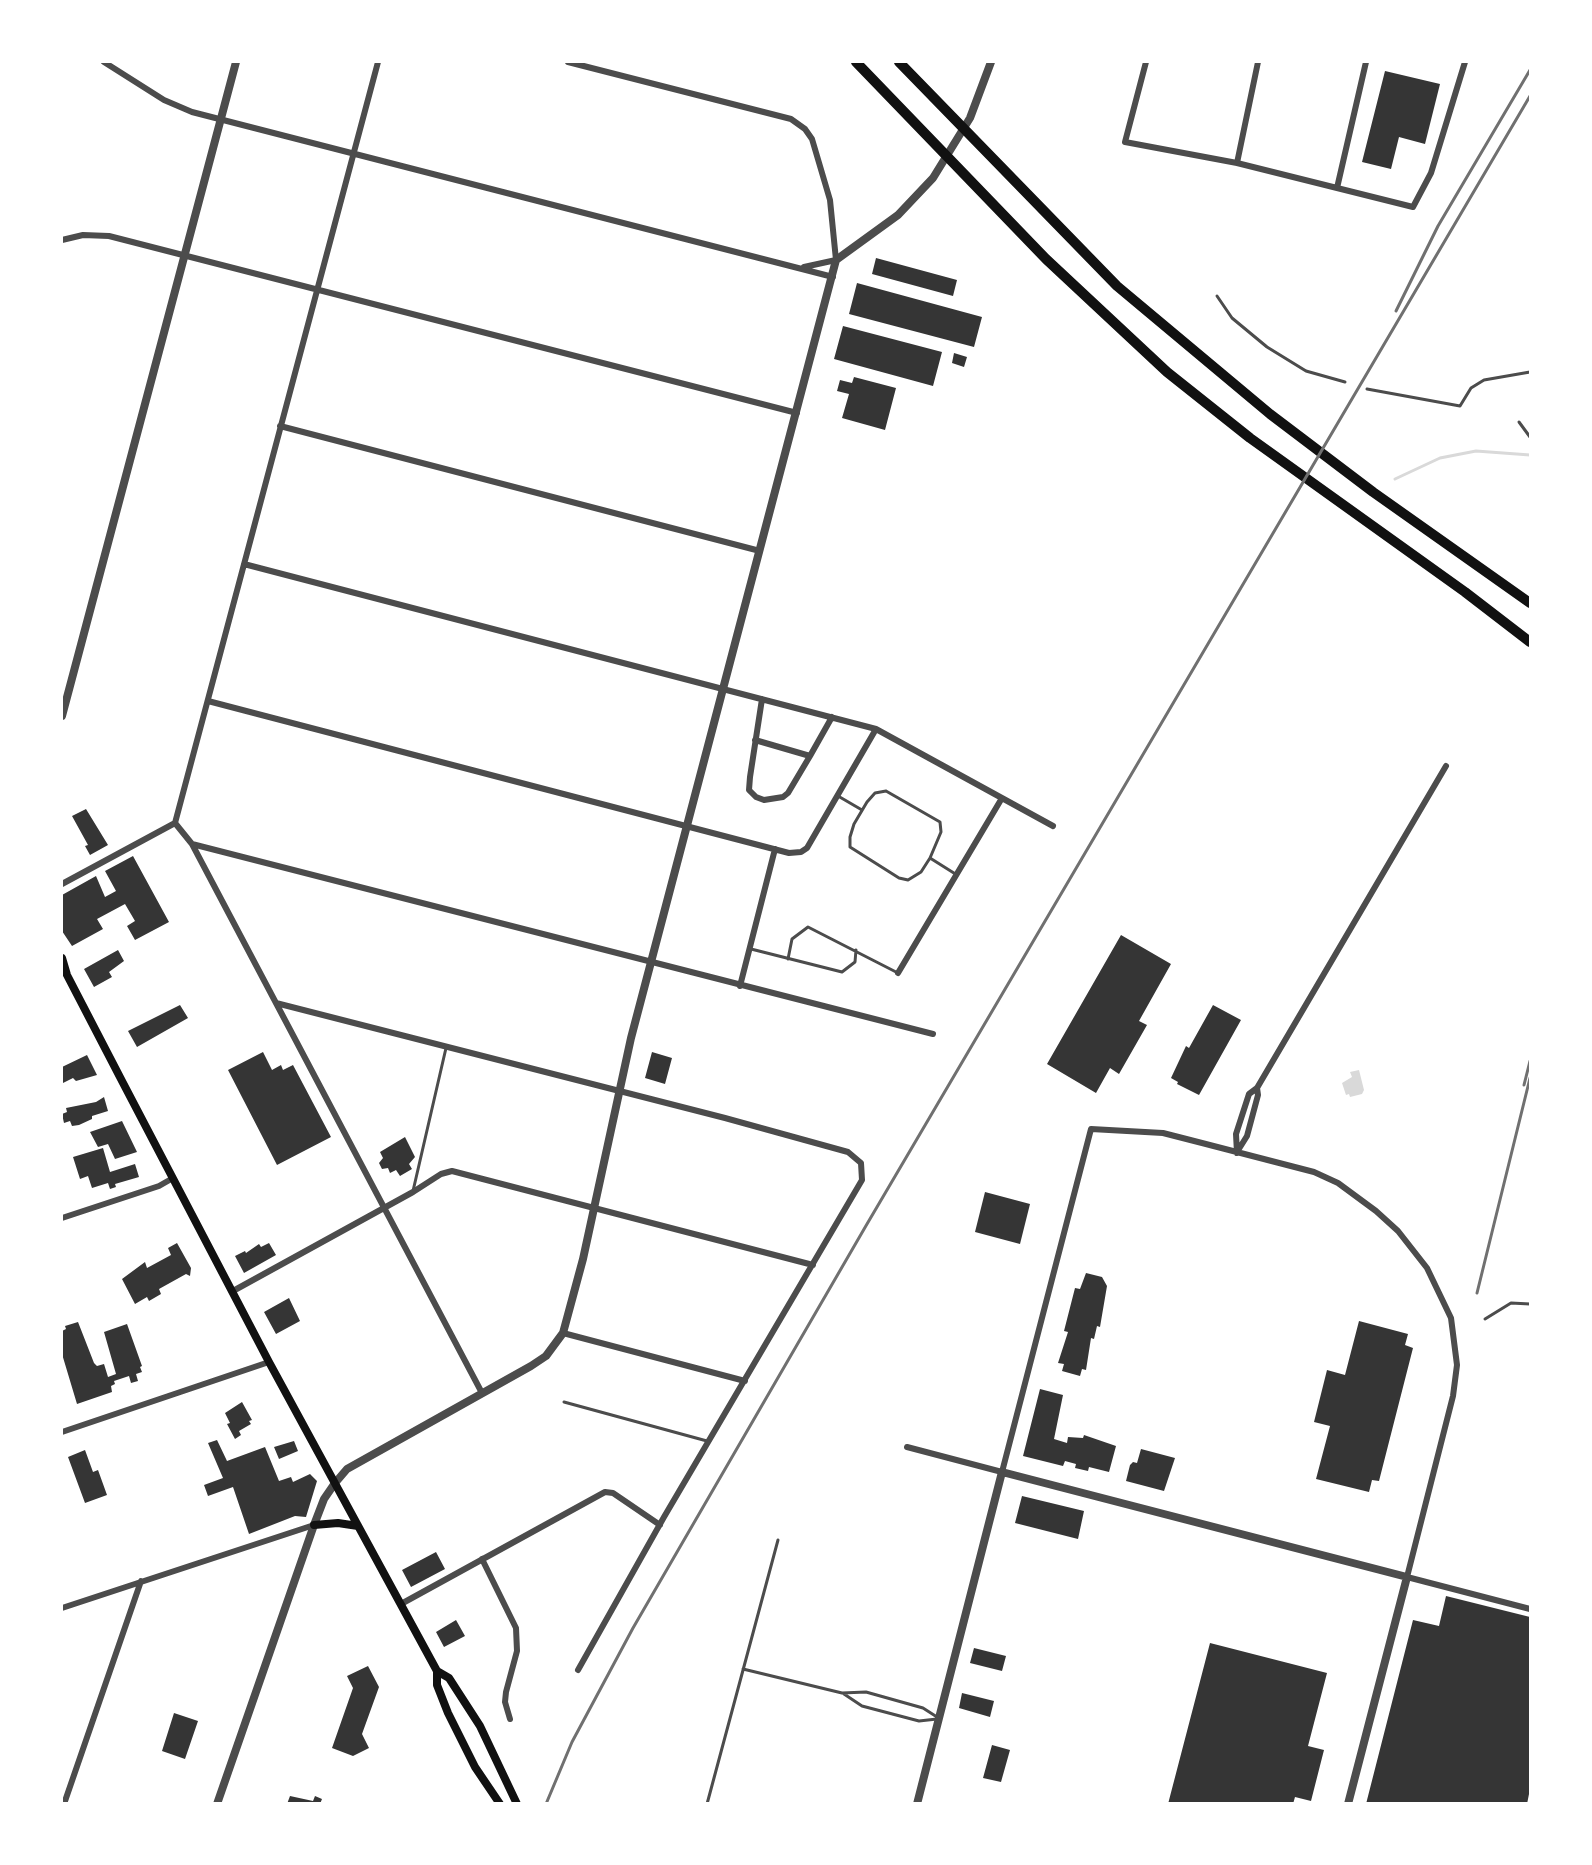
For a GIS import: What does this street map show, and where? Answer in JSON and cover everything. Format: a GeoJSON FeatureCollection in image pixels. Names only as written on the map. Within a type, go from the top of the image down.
{"type":"FeatureCollection","features":[{"type":"Feature","properties":{"kind":"highway"},"geometry":{"type":"LineString","coordinates":[[899,62],[1117,286],[1270,414],[1373,492],[1530,603]]}},
{"type":"Feature","properties":{"kind":"highway"},"geometry":{"type":"LineString","coordinates":[[857,63],[1046,259],[1167,372],[1250,438],[1465,592],[1530,642]]}},
{"type":"Feature","properties":{"kind":"main road"},"geometry":{"type":"LineString","coordinates":[[62,958],[64,972],[269,1362],[436,1671],[437,1685],[461,1741],[475,1767],[500,1803]]}},
{"type":"Feature","properties":{"kind":"main road"},"geometry":{"type":"LineString","coordinates":[[314,1525],[338,1523],[358,1526]]}},
{"type":"Feature","properties":{"kind":"main road"},"geometry":{"type":"LineString","coordinates":[[436,1671],[449,1678],[480,1726],[517,1803]]}},
{"type":"Feature","properties":{"kind":"street"},"geometry":{"type":"LineString","coordinates":[[104,62],[176,106],[833,277]]}},
{"type":"Feature","properties":{"kind":"street"},"geometry":{"type":"LineString","coordinates":[[62,716],[236,62]]}},
{"type":"Feature","properties":{"kind":"street"},"geometry":{"type":"LineString","coordinates":[[62,884],[175,823],[378,62]]}},
{"type":"Feature","properties":{"kind":"street"},"geometry":{"type":"LineString","coordinates":[[217,1803],[314,1525],[324,1499],[335,1483],[347,1469],[546,1356],[563,1334],[583,1259],[616,1114],[618,1092],[651,961],[833,277],[836,260],[830,200],[812,139],[799,123],[568,62]]}},
{"type":"Feature","properties":{"kind":"street"},"geometry":{"type":"LineString","coordinates":[[802,268],[836,260],[878,231],[926,187],[958,142],[981,94],[991,62]]}},
{"type":"Feature","properties":{"kind":"street"},"geometry":{"type":"LineString","coordinates":[[1146,62],[1125,142],[1237,163],[1413,207],[1431,173],[1465,62]]}},
{"type":"Feature","properties":{"kind":"street"},"geometry":{"type":"LineString","coordinates":[[1237,163],[1258,62]]}},
{"type":"Feature","properties":{"kind":"street"},"geometry":{"type":"LineString","coordinates":[[1337,188],[1366,62]]}},
{"type":"Feature","properties":{"kind":"street"},"geometry":{"type":"LineString","coordinates":[[62,240],[82,236],[109,236],[796,413]]}},
{"type":"Feature","properties":{"kind":"street"},"geometry":{"type":"LineString","coordinates":[[280,426],[760,551]]}},
{"type":"Feature","properties":{"kind":"street"},"geometry":{"type":"LineString","coordinates":[[244,564],[876,729],[1053,826]]}},
{"type":"Feature","properties":{"kind":"street"},"geometry":{"type":"LineString","coordinates":[[762,699],[750,790],[756,797],[764,800],[778,799],[788,793],[832,717]]}},
{"type":"Feature","properties":{"kind":"street"},"geometry":{"type":"LineString","coordinates":[[208,701],[789,853],[801,852],[807,848],[876,729]]}},
{"type":"Feature","properties":{"kind":"street"},"geometry":{"type":"LineString","coordinates":[[755,740],[810,756]]}},
{"type":"Feature","properties":{"kind":"street"},"geometry":{"type":"LineString","coordinates":[[1237,1153],[1236,1134],[1249,1094],[1257,1088],[1446,766]]}},
{"type":"Feature","properties":{"kind":"street"},"geometry":{"type":"LineString","coordinates":[[898,973],[1002,798]]}},
{"type":"Feature","properties":{"kind":"street"},"geometry":{"type":"LineString","coordinates":[[175,823],[192,844],[482,1393]]}},
{"type":"Feature","properties":{"kind":"street"},"geometry":{"type":"LineString","coordinates":[[192,844],[933,1034]]}},
{"type":"Feature","properties":{"kind":"street"},"geometry":{"type":"LineString","coordinates":[[740,986],[775,849]]}},
{"type":"Feature","properties":{"kind":"street"},"geometry":{"type":"LineString","coordinates":[[276,1003],[848,1152],[861,1163],[862,1180],[578,1670]]}},
{"type":"Feature","properties":{"kind":"street"},"geometry":{"type":"LineString","coordinates":[[1237,1153],[1246,1136],[1258,1095],[1257,1088]]}},
{"type":"Feature","properties":{"kind":"street"},"geometry":{"type":"LineString","coordinates":[[916,1803],[1091,1129],[1163,1133],[1314,1172],[1353,1192],[1398,1231],[1426,1268],[1442,1295],[1451,1318],[1457,1365],[1453,1396],[1348,1803]]}},
{"type":"Feature","properties":{"kind":"street"},"geometry":{"type":"LineString","coordinates":[[233,1291],[413,1192],[441,1174],[452,1171],[813,1265]]}},
{"type":"Feature","properties":{"kind":"street"},"geometry":{"type":"LineString","coordinates":[[62,1218],[159,1186],[173,1179]]}},
{"type":"Feature","properties":{"kind":"street"},"geometry":{"type":"LineString","coordinates":[[563,1334],[745,1381]]}},
{"type":"Feature","properties":{"kind":"street"},"geometry":{"type":"LineString","coordinates":[[62,1432],[269,1362]]}},
{"type":"Feature","properties":{"kind":"street"},"geometry":{"type":"LineString","coordinates":[[907,1447],[1530,1609]]}},
{"type":"Feature","properties":{"kind":"street"},"geometry":{"type":"LineString","coordinates":[[401,1604],[605,1492],[614,1493],[660,1525]]}},
{"type":"Feature","properties":{"kind":"street"},"geometry":{"type":"LineString","coordinates":[[62,1608],[314,1525]]}},
{"type":"Feature","properties":{"kind":"street"},"geometry":{"type":"LineString","coordinates":[[483,1558],[516,1628],[517,1651],[505,1702],[510,1719]]}},
{"type":"Feature","properties":{"kind":"street"},"geometry":{"type":"LineString","coordinates":[[64,1803],[141,1581]]}},
{"type":"Feature","properties":{"kind":"lane"},"geometry":{"type":"LineString","coordinates":[[1217,296],[1232,318],[1267,347],[1306,371],[1345,382]]}},
{"type":"Feature","properties":{"kind":"lane"},"geometry":{"type":"LineString","coordinates":[[1367,389],[1460,406],[1471,388],[1484,380],[1530,372]]}},
{"type":"Feature","properties":{"kind":"lane"},"geometry":{"type":"LineString","coordinates":[[1519,422],[1530,437]]}},
{"type":"Feature","properties":{"kind":"lane"},"geometry":{"type":"LineString","coordinates":[[886,791],[940,822],[941,832],[930,858],[921,872],[908,880],[898,878],[850,847],[850,837],[862,810],[875,793],[886,791]]}},
{"type":"Feature","properties":{"kind":"lane"},"geometry":{"type":"LineString","coordinates":[[837,796],[862,810]]}},
{"type":"Feature","properties":{"kind":"lane"},"geometry":{"type":"LineString","coordinates":[[930,858],[957,875]]}},
{"type":"Feature","properties":{"kind":"lane"},"geometry":{"type":"LineString","coordinates":[[788,959],[792,939],[808,927],[898,973]]}},
{"type":"Feature","properties":{"kind":"lane"},"geometry":{"type":"LineString","coordinates":[[751,949],[842,972],[855,962],[856,951]]}},
{"type":"Feature","properties":{"kind":"lane"},"geometry":{"type":"LineString","coordinates":[[413,1192],[447,1047]]}},
{"type":"Feature","properties":{"kind":"lane"},"geometry":{"type":"LineString","coordinates":[[1485,1319],[1511,1303],[1530,1304]]}},
{"type":"Feature","properties":{"kind":"lane"},"geometry":{"type":"LineString","coordinates":[[564,1402],[709,1441]]}},
{"type":"Feature","properties":{"kind":"lane"},"geometry":{"type":"LineString","coordinates":[[707,1803],[778,1540]]}},
{"type":"Feature","properties":{"kind":"lane"},"geometry":{"type":"LineString","coordinates":[[743,1669],[842,1694],[862,1706],[919,1721],[939,1719]]}},
{"type":"Feature","properties":{"kind":"lane"},"geometry":{"type":"LineString","coordinates":[[842,1694],[866,1692],[923,1708],[939,1719]]}},
{"type":"Feature","properties":{"kind":"shaded area"},"geometry":{"type":"Polygon","coordinates":[[[1359,1070],[1364,1090],[1362,1094],[1350,1097],[1349,1094],[1346,1095],[1342,1083],[1352,1077],[1350,1072],[1359,1070]]]}},
{"type":"Feature","properties":{"kind":"building"},"geometry":{"type":"Polygon","coordinates":[[[1385,71],[1440,84],[1425,144],[1399,137],[1391,169],[1362,162],[1385,71]]]}},
{"type":"Feature","properties":{"kind":"building"},"geometry":{"type":"Polygon","coordinates":[[[876,258],[957,280],[953,296],[872,274],[876,258]]]}},
{"type":"Feature","properties":{"kind":"building"},"geometry":{"type":"Polygon","coordinates":[[[857,283],[982,317],[974,347],[849,314],[857,283]]]}},
{"type":"Feature","properties":{"kind":"building"},"geometry":{"type":"Polygon","coordinates":[[[843,326],[942,352],[933,386],[834,359],[843,326]]]}},
{"type":"Feature","properties":{"kind":"building"},"geometry":{"type":"Polygon","coordinates":[[[954,353],[967,357],[964,367],[952,363],[954,353]]]}},
{"type":"Feature","properties":{"kind":"building"},"geometry":{"type":"Polygon","coordinates":[[[854,377],[896,388],[885,430],[842,418],[849,394],[837,391],[840,380],[852,383],[854,377]]]}},
{"type":"Feature","properties":{"kind":"building"},"geometry":{"type":"Polygon","coordinates":[[[86,809],[108,845],[90,855],[85,846],[88,845],[72,816],[86,809]]]}},
{"type":"Feature","properties":{"kind":"building"},"geometry":{"type":"Polygon","coordinates":[[[133,856],[169,922],[135,940],[127,926],[135,921],[125,904],[97,919],[103,929],[72,946],[62,931],[62,895],[96,876],[105,897],[116,891],[105,871],[133,856]]]}},
{"type":"Feature","properties":{"kind":"building"},"geometry":{"type":"Polygon","coordinates":[[[1121,935],[1171,964],[1139,1021],[1147,1025],[1119,1074],[1110,1068],[1096,1093],[1047,1064],[1121,935]]]}},
{"type":"Feature","properties":{"kind":"building"},"geometry":{"type":"Polygon","coordinates":[[[118,950],[124,961],[109,972],[112,977],[94,987],[84,969],[118,950]]]}},
{"type":"Feature","properties":{"kind":"building"},"geometry":{"type":"Polygon","coordinates":[[[180,1005],[188,1018],[137,1047],[128,1031],[180,1005]]]}},
{"type":"Feature","properties":{"kind":"building"},"geometry":{"type":"Polygon","coordinates":[[[1213,1005],[1241,1020],[1199,1095],[1177,1084],[1178,1082],[1171,1078],[1186,1046],[1189,1048],[1213,1005]]]}},
{"type":"Feature","properties":{"kind":"building"},"geometry":{"type":"Polygon","coordinates":[[[263,1052],[272,1070],[281,1065],[283,1070],[293,1065],[331,1137],[277,1165],[228,1070],[263,1052]]]}},
{"type":"Feature","properties":{"kind":"building"},"geometry":{"type":"Polygon","coordinates":[[[652,1052],[672,1058],[665,1084],[645,1078],[652,1052]]]}},
{"type":"Feature","properties":{"kind":"building"},"geometry":{"type":"Polygon","coordinates":[[[87,1055],[97,1075],[76,1081],[73,1078],[63,1083],[62,1067],[87,1055]]]}},
{"type":"Feature","properties":{"kind":"building"},"geometry":{"type":"Polygon","coordinates":[[[104,1097],[108,1111],[92,1116],[92,1119],[79,1125],[72,1126],[70,1121],[64,1123],[62,1114],[67,1112],[66,1108],[96,1102],[104,1097]]]}},
{"type":"Feature","properties":{"kind":"building"},"geometry":{"type":"Polygon","coordinates":[[[122,1121],[137,1152],[115,1159],[108,1144],[98,1147],[90,1132],[122,1121]]]}},
{"type":"Feature","properties":{"kind":"building"},"geometry":{"type":"Polygon","coordinates":[[[405,1137],[415,1157],[409,1164],[412,1169],[400,1176],[396,1170],[390,1173],[388,1168],[382,1169],[379,1163],[383,1158],[380,1152],[405,1137]]]}},
{"type":"Feature","properties":{"kind":"building"},"geometry":{"type":"Polygon","coordinates":[[[103,1148],[110,1172],[135,1164],[139,1177],[115,1184],[116,1187],[110,1189],[108,1183],[92,1188],[88,1176],[80,1179],[73,1157],[103,1148]]]}},
{"type":"Feature","properties":{"kind":"building"},"geometry":{"type":"Polygon","coordinates":[[[985,1192],[1030,1204],[1020,1244],[975,1232],[985,1192]]]}},
{"type":"Feature","properties":{"kind":"building"},"geometry":{"type":"Polygon","coordinates":[[[177,1243],[191,1268],[190,1276],[186,1274],[159,1289],[161,1294],[149,1301],[147,1297],[135,1304],[122,1279],[145,1262],[147,1268],[171,1255],[168,1248],[177,1243]]]}},
{"type":"Feature","properties":{"kind":"building"},"geometry":{"type":"Polygon","coordinates":[[[269,1243],[276,1255],[244,1273],[235,1256],[245,1251],[246,1253],[259,1244],[261,1247],[269,1243]]]}},
{"type":"Feature","properties":{"kind":"building"},"geometry":{"type":"Polygon","coordinates":[[[1086,1273],[1102,1277],[1107,1286],[1100,1327],[1097,1326],[1094,1339],[1091,1338],[1086,1370],[1082,1369],[1080,1376],[1062,1371],[1064,1364],[1058,1363],[1068,1332],[1064,1331],[1075,1288],[1080,1289],[1086,1273]]]}},
{"type":"Feature","properties":{"kind":"building"},"geometry":{"type":"Polygon","coordinates":[[[289,1298],[300,1321],[276,1334],[264,1312],[289,1298]]]}},
{"type":"Feature","properties":{"kind":"building"},"geometry":{"type":"Polygon","coordinates":[[[1359,1321],[1408,1334],[1405,1345],[1413,1348],[1379,1481],[1372,1480],[1369,1492],[1316,1479],[1330,1426],[1314,1422],[1327,1370],[1345,1375],[1359,1321]]]}},
{"type":"Feature","properties":{"kind":"building"},"geometry":{"type":"Polygon","coordinates":[[[78,1322],[94,1363],[97,1366],[104,1364],[108,1377],[116,1374],[104,1332],[127,1324],[142,1366],[140,1367],[142,1372],[136,1374],[138,1381],[131,1383],[129,1376],[114,1381],[115,1384],[111,1386],[112,1392],[77,1404],[62,1354],[62,1331],[66,1329],[65,1326],[78,1322]]]}},
{"type":"Feature","properties":{"kind":"building"},"geometry":{"type":"Polygon","coordinates":[[[1040,1389],[1063,1395],[1054,1439],[1067,1443],[1068,1437],[1083,1438],[1084,1435],[1116,1446],[1109,1472],[1089,1467],[1088,1471],[1075,1468],[1076,1464],[1065,1461],[1063,1466],[1023,1456],[1040,1389]]]}},
{"type":"Feature","properties":{"kind":"building"},"geometry":{"type":"Polygon","coordinates":[[[242,1402],[252,1420],[249,1421],[251,1424],[239,1431],[241,1435],[235,1439],[227,1424],[230,1423],[225,1413],[242,1402]]]}},
{"type":"Feature","properties":{"kind":"building"},"geometry":{"type":"Polygon","coordinates":[[[217,1440],[227,1461],[265,1447],[279,1481],[291,1477],[293,1482],[310,1474],[317,1481],[306,1517],[295,1516],[249,1534],[233,1487],[208,1496],[204,1485],[223,1478],[208,1443],[217,1440]]]}},
{"type":"Feature","properties":{"kind":"building"},"geometry":{"type":"Polygon","coordinates":[[[294,1441],[298,1451],[279,1459],[274,1447],[294,1441]]]}},
{"type":"Feature","properties":{"kind":"building"},"geometry":{"type":"Polygon","coordinates":[[[1141,1449],[1175,1458],[1164,1491],[1126,1481],[1130,1465],[1133,1462],[1137,1463],[1141,1449]]]}},
{"type":"Feature","properties":{"kind":"building"},"geometry":{"type":"Polygon","coordinates":[[[85,1450],[93,1472],[98,1470],[107,1495],[85,1503],[68,1457],[85,1450]]]}},
{"type":"Feature","properties":{"kind":"building"},"geometry":{"type":"Polygon","coordinates":[[[1022,1496],[1084,1511],[1078,1539],[1015,1523],[1022,1496]]]}},
{"type":"Feature","properties":{"kind":"building"},"geometry":{"type":"Polygon","coordinates":[[[436,1552],[445,1569],[411,1587],[402,1570],[436,1552]]]}},
{"type":"Feature","properties":{"kind":"building"},"geometry":{"type":"Polygon","coordinates":[[[1446,1596],[1530,1617],[1530,1789],[1527,1804],[1366,1804],[1413,1620],[1439,1626],[1446,1596]]]}},
{"type":"Feature","properties":{"kind":"building"},"geometry":{"type":"Polygon","coordinates":[[[456,1620],[465,1636],[444,1647],[436,1632],[456,1620]]]}},
{"type":"Feature","properties":{"kind":"building"},"geometry":{"type":"Polygon","coordinates":[[[1210,1643],[1327,1673],[1308,1746],[1324,1750],[1311,1801],[1295,1797],[1293,1804],[1168,1804],[1210,1643]]]}},
{"type":"Feature","properties":{"kind":"building"},"geometry":{"type":"Polygon","coordinates":[[[974,1648],[1006,1656],[1002,1671],[970,1663],[974,1648]]]}},
{"type":"Feature","properties":{"kind":"building"},"geometry":{"type":"Polygon","coordinates":[[[368,1666],[379,1687],[362,1734],[369,1748],[353,1756],[332,1748],[353,1688],[347,1676],[368,1666]]]}},
{"type":"Feature","properties":{"kind":"building"},"geometry":{"type":"Polygon","coordinates":[[[962,1693],[994,1701],[990,1717],[959,1708],[962,1693]]]}},
{"type":"Feature","properties":{"kind":"building"},"geometry":{"type":"Polygon","coordinates":[[[174,1713],[198,1721],[185,1759],[162,1751],[174,1713]]]}},
{"type":"Feature","properties":{"kind":"building"},"geometry":{"type":"Polygon","coordinates":[[[992,1745],[1010,1750],[1001,1782],[983,1778],[992,1745]]]}},
{"type":"Feature","properties":{"kind":"building"},"geometry":{"type":"Polygon","coordinates":[[[290,1796],[313,1801],[315,1796],[322,1799],[320,1804],[287,1804],[290,1796]]]}},
{"type":"Feature","properties":{"kind":"waterway"},"geometry":{"type":"LineString","coordinates":[[1395,479],[1440,458],[1476,451],[1530,455]]}},
{"type":"Feature","properties":{"kind":"railway"},"geometry":{"type":"LineString","coordinates":[[1396,311],[1438,226],[1530,70]]}},
{"type":"Feature","properties":{"kind":"railway"},"geometry":{"type":"LineString","coordinates":[[546,1804],[572,1742],[633,1628],[867,1224],[1530,96]]}},
{"type":"Feature","properties":{"kind":"railway"},"geometry":{"type":"LineString","coordinates":[[1524,1085],[1530,1061]]}},
{"type":"Feature","properties":{"kind":"railway"},"geometry":{"type":"LineString","coordinates":[[1477,1293],[1530,1078]]}}]}
